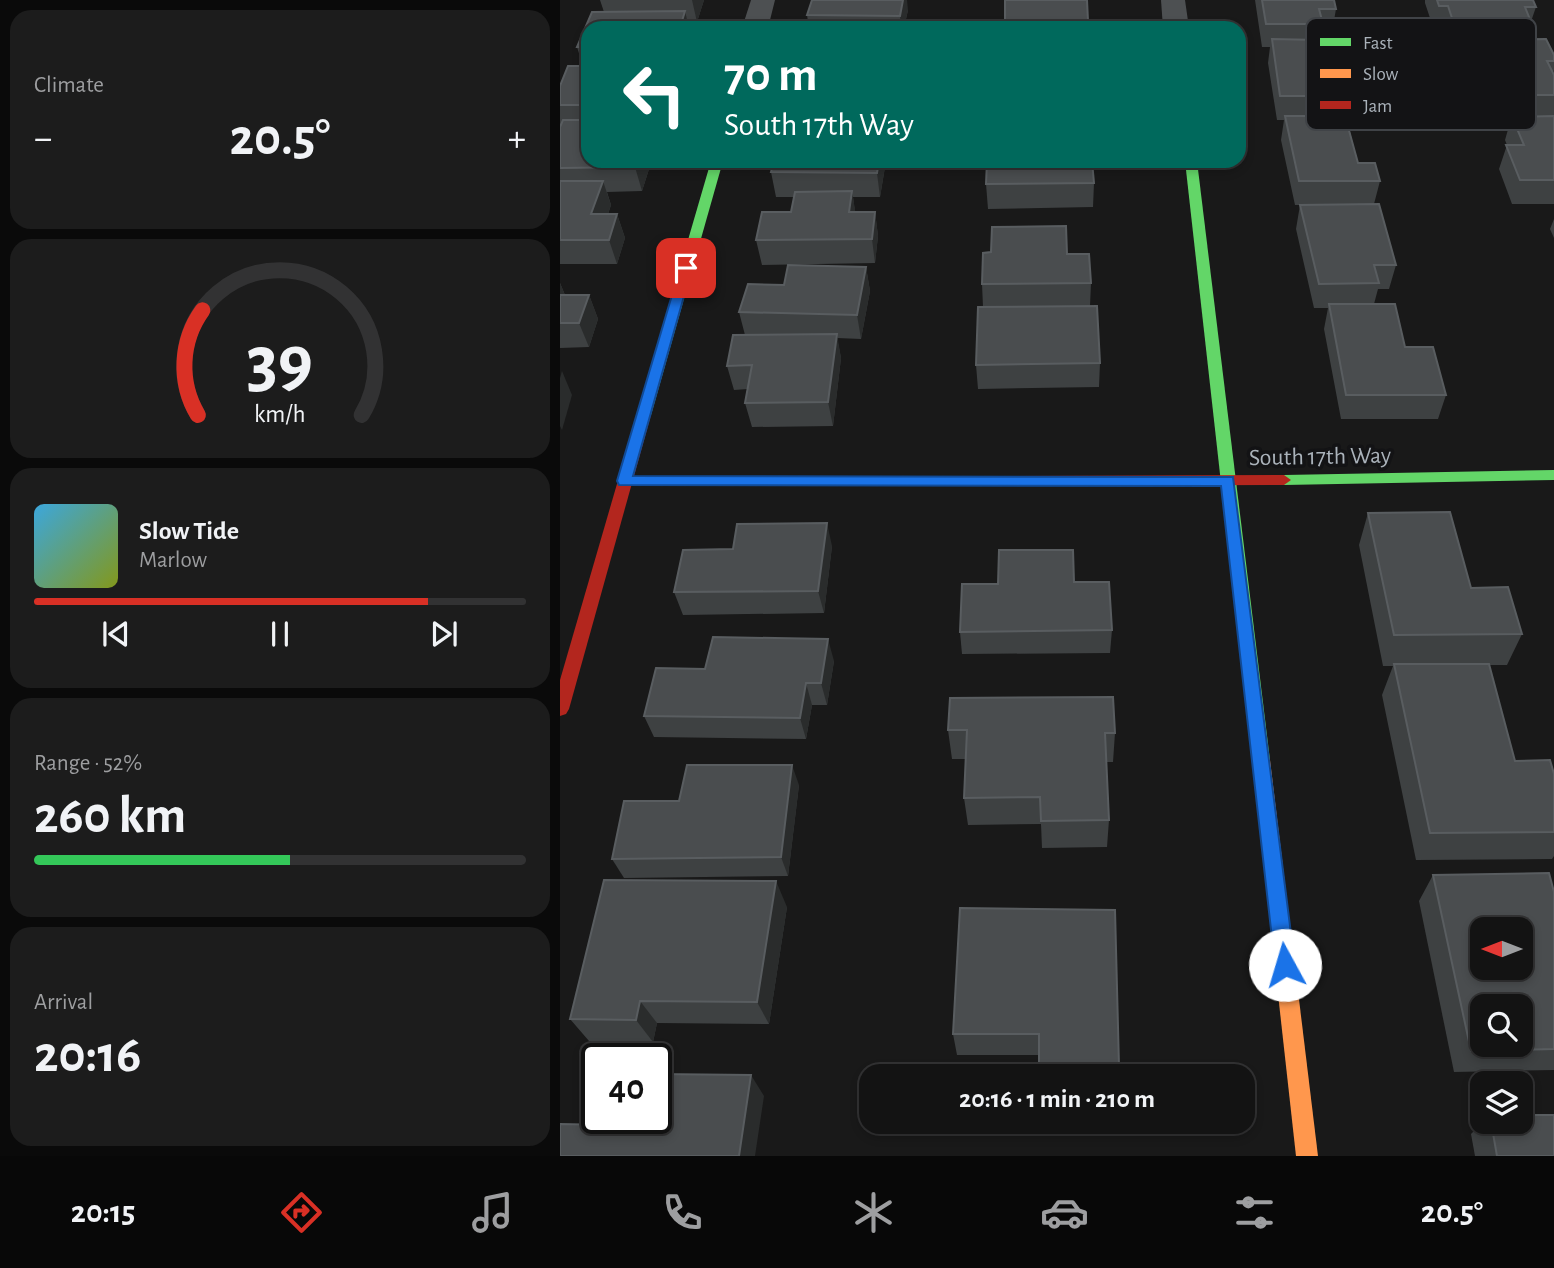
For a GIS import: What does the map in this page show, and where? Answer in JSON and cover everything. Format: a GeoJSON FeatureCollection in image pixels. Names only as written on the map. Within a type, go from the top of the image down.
{"type":"FeatureCollection","features":[{"type":"Feature","properties":{"kind":"street"},"geometry":{"type":"LineString","coordinates":[[757,21],[763,0]]}},
{"type":"Feature","properties":{"kind":"street"},"geometry":{"type":"LineString","coordinates":[[1173,0],[1175,21]]}},
{"type":"Feature","properties":{"kind":"street"},"geometry":{"type":"LineString","coordinates":[[560,709],[715,168]]}},
{"type":"Feature","properties":{"kind":"street"},"geometry":{"type":"LineString","coordinates":[[1192,168],[1307,1156]]}},
{"type":"Feature","properties":{"kind":"street","name":"South 17th Way"},"geometry":{"type":"LineString","coordinates":[[624,481],[1228,481],[1554,475]]}},
{"type":"Feature","properties":{"kind":"building"},"geometry":{"type":"Polygon","coordinates":[[[812,0],[903,0],[900,16],[807,15],[812,0]]]}},
{"type":"Feature","properties":{"kind":"building"},"geometry":{"type":"Polygon","coordinates":[[[1005,0],[1087,0],[1088,21],[1005,21],[1005,0]]]}},
{"type":"Feature","properties":{"kind":"building"},"geometry":{"type":"Polygon","coordinates":[[[1262,0],[1334,0],[1336,9],[1319,9],[1321,18],[1306,18],[1306,24],[1266,24],[1262,0]]]}},
{"type":"Feature","properties":{"kind":"building"},"geometry":{"type":"Polygon","coordinates":[[[1437,0],[1533,0],[1536,7],[1525,7],[1529,18],[1452,18],[1448,6],[1439,6],[1437,0]]]}},
{"type":"Feature","properties":{"kind":"building"},"geometry":{"type":"Polygon","coordinates":[[[685,11],[682,21],[588,21],[592,12],[685,11]]]}},
{"type":"Feature","properties":{"kind":"building"},"geometry":{"type":"Polygon","coordinates":[[[1272,39],[1306,40],[1306,96],[1280,96],[1272,39]]]}},
{"type":"Feature","properties":{"kind":"building"},"geometry":{"type":"Polygon","coordinates":[[[1536,39],[1546,39],[1554,55],[1554,61],[1547,61],[1554,75],[1554,95],[1536,95],[1536,39]]]}},
{"type":"Feature","properties":{"kind":"building"},"geometry":{"type":"Polygon","coordinates":[[[568,66],[581,66],[581,105],[560,105],[560,86],[568,66]]]}},
{"type":"Feature","properties":{"kind":"building"},"geometry":{"type":"Polygon","coordinates":[[[1285,116],[1306,116],[1306,130],[1349,130],[1358,163],[1375,163],[1380,181],[1299,181],[1285,116]]]}},
{"type":"Feature","properties":{"kind":"building"},"geometry":{"type":"Polygon","coordinates":[[[1536,116],[1554,116],[1554,180],[1520,180],[1506,145],[1524,145],[1518,130],[1536,130],[1536,116]]]}},
{"type":"Feature","properties":{"kind":"building"},"geometry":{"type":"Polygon","coordinates":[[[563,120],[581,120],[581,168],[560,168],[560,127],[563,120]]]}},
{"type":"Feature","properties":{"kind":"building"},"geometry":{"type":"Polygon","coordinates":[[[772,168],[878,168],[877,173],[771,172],[772,168]]]}},
{"type":"Feature","properties":{"kind":"building"},"geometry":{"type":"Polygon","coordinates":[[[987,168],[1093,168],[1094,183],[986,184],[987,168]]]}},
{"type":"Feature","properties":{"kind":"building"},"geometry":{"type":"Polygon","coordinates":[[[560,181],[603,181],[591,214],[617,214],[609,240],[560,240],[560,181]]]}},
{"type":"Feature","properties":{"kind":"building"},"geometry":{"type":"Polygon","coordinates":[[[852,191],[849,212],[875,212],[872,239],[756,240],[762,212],[791,212],[795,192],[852,191]]]}},
{"type":"Feature","properties":{"kind":"building"},"geometry":{"type":"Polygon","coordinates":[[[1379,204],[1396,265],[1374,265],[1379,283],[1319,284],[1300,205],[1379,204]]]}},
{"type":"Feature","properties":{"kind":"building"},"geometry":{"type":"Polygon","coordinates":[[[1066,226],[1067,254],[1089,254],[1091,283],[982,284],[983,253],[991,252],[992,227],[1066,226]]]}},
{"type":"Feature","properties":{"kind":"building"},"geometry":{"type":"Polygon","coordinates":[[[788,265],[866,267],[857,315],[739,312],[748,284],[784,285],[788,265]]]}},
{"type":"Feature","properties":{"kind":"building"},"geometry":{"type":"Polygon","coordinates":[[[560,295],[589,295],[579,323],[560,323],[560,295]]]}},
{"type":"Feature","properties":{"kind":"building"},"geometry":{"type":"Polygon","coordinates":[[[1329,304],[1395,304],[1405,347],[1433,347],[1446,395],[1346,395],[1329,304]]]}},
{"type":"Feature","properties":{"kind":"building"},"geometry":{"type":"Polygon","coordinates":[[[1097,306],[1100,363],[976,365],[978,307],[1097,306]]]}},
{"type":"Feature","properties":{"kind":"building"},"geometry":{"type":"Polygon","coordinates":[[[837,334],[828,402],[745,403],[752,365],[727,366],[733,335],[837,334]]]}},
{"type":"Feature","properties":{"kind":"building"},"geometry":{"type":"Polygon","coordinates":[[[1450,512],[1471,588],[1508,587],[1522,634],[1394,635],[1368,513],[1450,512]]]}},
{"type":"Feature","properties":{"kind":"building"},"geometry":{"type":"Polygon","coordinates":[[[827,523],[818,591],[674,592],[683,550],[733,549],[737,524],[827,523]]]}},
{"type":"Feature","properties":{"kind":"building"},"geometry":{"type":"Polygon","coordinates":[[[999,550],[1073,550],[1074,582],[1109,582],[1112,630],[960,632],[962,584],[998,584],[999,550]]]}},
{"type":"Feature","properties":{"kind":"building"},"geometry":{"type":"Polygon","coordinates":[[[713,637],[828,639],[821,683],[806,683],[800,718],[644,716],[656,668],[705,669],[713,637]]]}},
{"type":"Feature","properties":{"kind":"building"},"geometry":{"type":"Polygon","coordinates":[[[1394,664],[1489,664],[1515,761],[1550,760],[1554,774],[1554,832],[1430,833],[1394,664]]]}},
{"type":"Feature","properties":{"kind":"building"},"geometry":{"type":"Polygon","coordinates":[[[1113,697],[1115,733],[1105,733],[1109,820],[1041,821],[1040,797],[964,798],[967,730],[948,730],[950,698],[1113,697]]]}},
{"type":"Feature","properties":{"kind":"building"},"geometry":{"type":"Polygon","coordinates":[[[687,765],[792,765],[781,857],[612,859],[624,801],[679,801],[687,765]]]}},
{"type":"Feature","properties":{"kind":"building"},"geometry":{"type":"Polygon","coordinates":[[[1549,873],[1554,892],[1554,1049],[1533,1050],[1533,994],[1470,994],[1470,1046],[1433,875],[1549,873]]]}},
{"type":"Feature","properties":{"kind":"building"},"geometry":{"type":"Polygon","coordinates":[[[604,880],[776,881],[757,1002],[640,1001],[636,1020],[570,1019],[604,880]]]}},
{"type":"Feature","properties":{"kind":"building"},"geometry":{"type":"Polygon","coordinates":[[[960,908],[1115,910],[1119,1064],[1039,1064],[1039,1034],[953,1034],[960,908]]]}},
{"type":"Feature","properties":{"kind":"building"},"geometry":{"type":"Polygon","coordinates":[[[672,1074],[751,1075],[739,1156],[560,1156],[560,1124],[581,1124],[581,1134],[672,1134],[672,1074]]]}},
{"type":"Feature","properties":{"kind":"building"},"geometry":{"type":"Polygon","coordinates":[[[1533,1115],[1554,1115],[1554,1156],[1497,1156],[1493,1134],[1533,1134],[1533,1115]]]}},
{"type":"Feature","properties":{"kind":"traffic: fast"},"geometry":{"type":"LineString","coordinates":[[644,415],[715,168]]}},
{"type":"Feature","properties":{"kind":"traffic: fast"},"geometry":{"type":"LineString","coordinates":[[1192,168],[1261,760]]}},
{"type":"Feature","properties":{"kind":"traffic: fast"},"geometry":{"type":"LineString","coordinates":[[1284,480],[1554,475]]}},
{"type":"Feature","properties":{"kind":"traffic: slow"},"geometry":{"type":"LineString","coordinates":[[624,481],[996,481]]}},
{"type":"Feature","properties":{"kind":"traffic: slow"},"geometry":{"type":"LineString","coordinates":[[1261,760],[1307,1156]]}},
{"type":"Feature","properties":{"kind":"traffic: jam"},"geometry":{"type":"LineString","coordinates":[[560,709],[644,415]]}},
{"type":"Feature","properties":{"kind":"traffic: jam"},"geometry":{"type":"LineString","coordinates":[[996,481],[1284,480]]}},
{"type":"Feature","properties":{"kind":"route"},"geometry":{"type":"LineString","coordinates":[[686,268],[624,481],[1228,481],[1285,965]]}}]}
